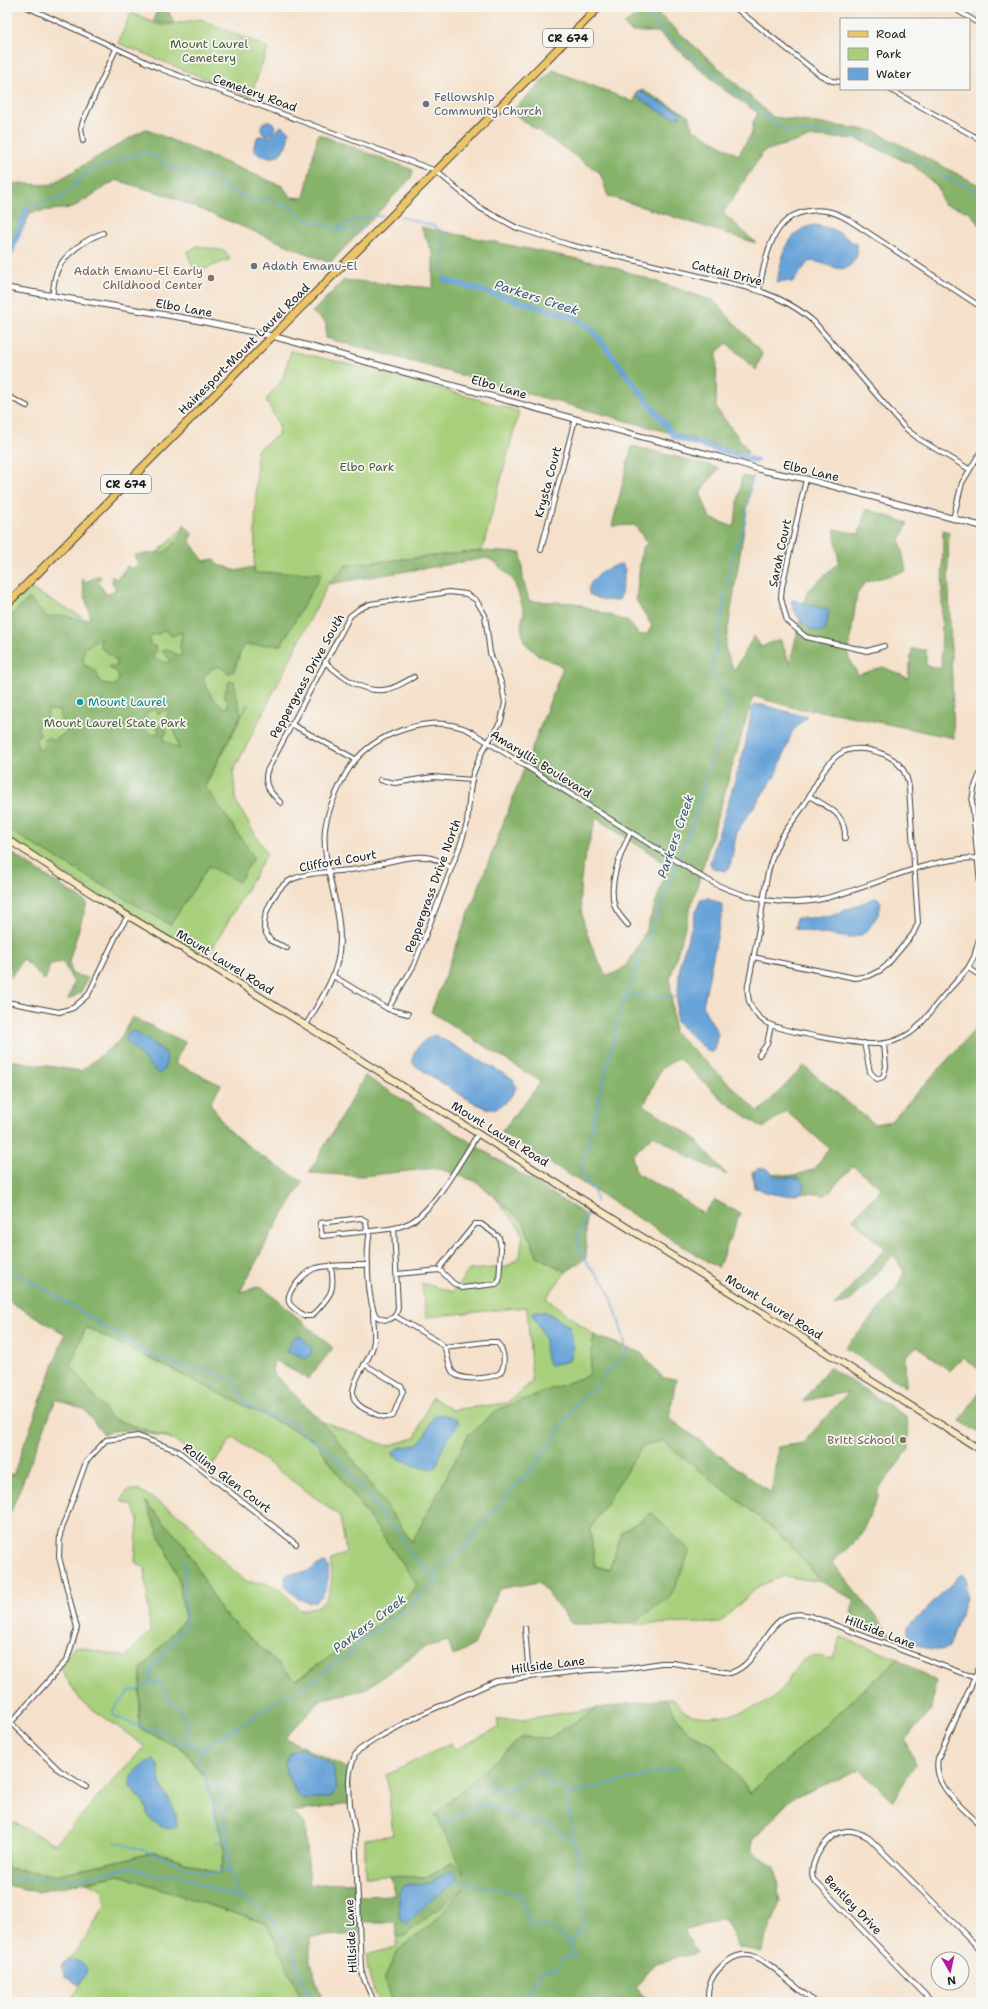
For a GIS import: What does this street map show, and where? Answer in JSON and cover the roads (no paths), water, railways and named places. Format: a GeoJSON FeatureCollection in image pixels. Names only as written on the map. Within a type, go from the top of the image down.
{"type":"FeatureCollection","features":[{"type":"Feature","properties":{"kind":"main road","name":"Hainesport-Mount Laurel Road"},"geometry":{"type":"LineString","coordinates":[[7,604],[599,7]]}},
{"type":"Feature","properties":{"kind":"main road","name":"Mount Laurel Road"},"geometry":{"type":"LineString","coordinates":[[7,839],[128,916],[306,1025],[981,1450]]}},
{"type":"Feature","properties":{"kind":"street","name":"Cemetery Road"},"geometry":{"type":"LineString","coordinates":[[27,7],[161,69],[436,171]]}},
{"type":"Feature","properties":{"kind":"street"},"geometry":{"type":"LineString","coordinates":[[734,7],[820,75],[832,81],[840,82]]}},
{"type":"Feature","properties":{"kind":"street"},"geometry":{"type":"LineString","coordinates":[[952,7],[969,18]]}},
{"type":"Feature","properties":{"kind":"street"},"geometry":{"type":"LineString","coordinates":[[970,19],[981,26]]}},
{"type":"Feature","properties":{"kind":"street"},"geometry":{"type":"LineString","coordinates":[[83,141],[81,128],[83,121],[116,49]]}},
{"type":"Feature","properties":{"kind":"street"},"geometry":{"type":"LineString","coordinates":[[891,90],[981,140]]}},
{"type":"Feature","properties":{"kind":"street","name":"Cattail Drive"},"geometry":{"type":"LineString","coordinates":[[436,171],[480,208],[498,219],[527,232],[575,246],[759,290],[791,304],[808,316],[822,330],[905,428],[969,469]]}},
{"type":"Feature","properties":{"kind":"street"},"geometry":{"type":"LineString","coordinates":[[759,290],[769,250],[777,231],[792,216],[806,211],[822,210],[844,217],[981,307]]}},
{"type":"Feature","properties":{"kind":"street"},"geometry":{"type":"LineString","coordinates":[[52,296],[56,274],[61,264],[83,241],[103,233]]}},
{"type":"Feature","properties":{"kind":"street","name":"Elbo Lane"},"geometry":{"type":"LineString","coordinates":[[7,288],[190,319],[272,336],[575,419],[719,456],[765,471],[806,479],[981,526]]}},
{"type":"Feature","properties":{"kind":"street"},"geometry":{"type":"LineString","coordinates":[[7,396],[27,406]]}},
{"type":"Feature","properties":{"kind":"street","name":"Krysta Court"},"geometry":{"type":"LineString","coordinates":[[541,550],[575,419]]}},
{"type":"Feature","properties":{"kind":"street"},"geometry":{"type":"LineString","coordinates":[[953,519],[960,488],[969,469],[981,451]]}},
{"type":"Feature","properties":{"kind":"street","name":"Sarah Court"},"geometry":{"type":"LineString","coordinates":[[806,479],[782,587],[781,598],[787,621],[806,637],[867,651],[884,646]]}},
{"type":"Feature","properties":{"kind":"street","name":"Peppergrass Drive South"},"geometry":{"type":"LineString","coordinates":[[281,803],[267,788],[266,777],[270,766],[347,621],[359,609],[376,603],[449,592],[466,594],[476,600],[485,615],[490,653],[505,697],[502,717],[488,742]]}},
{"type":"Feature","properties":{"kind":"street"},"geometry":{"type":"LineString","coordinates":[[325,662],[343,677],[362,687],[372,690],[389,689],[414,677]]}},
{"type":"Feature","properties":{"kind":"street"},"geometry":{"type":"LineString","coordinates":[[291,724],[355,759]]}},
{"type":"Feature","properties":{"kind":"street","name":"Amaryllis Boulevard"},"geometry":{"type":"LineString","coordinates":[[306,1025],[333,976],[339,953],[340,935],[325,840],[326,821],[340,784],[355,759],[363,750],[378,741],[408,728],[423,724],[446,724],[458,726],[488,742],[630,833],[710,882],[736,892],[763,899],[796,902],[821,899],[854,890],[914,868],[953,860],[979,858]]}},
{"type":"Feature","properties":{"kind":"street","name":"Peppergrass Drive North"},"geometry":{"type":"LineString","coordinates":[[388,1009],[414,965],[468,823],[472,780],[479,758],[488,742]]}},
{"type":"Feature","properties":{"kind":"street"},"geometry":{"type":"LineString","coordinates":[[753,957],[848,978],[869,976],[881,970],[909,939],[916,928],[918,917],[908,782],[903,770],[894,760],[882,754],[863,749],[843,751],[826,764],[810,796],[778,844],[767,876],[748,985],[748,998],[758,1015],[771,1025],[864,1043],[884,1043],[902,1038],[918,1027],[968,968],[974,957],[981,932]]}},
{"type":"Feature","properties":{"kind":"street"},"geometry":{"type":"LineString","coordinates":[[981,771],[974,789],[972,801],[979,858],[981,894]]}},
{"type":"Feature","properties":{"kind":"street"},"geometry":{"type":"LineString","coordinates":[[380,780],[395,783],[433,778],[472,780]]}},
{"type":"Feature","properties":{"kind":"street"},"geometry":{"type":"LineString","coordinates":[[810,796],[840,816],[845,826],[845,838]]}},
{"type":"Feature","properties":{"kind":"street"},"geometry":{"type":"LineString","coordinates":[[628,925],[617,912],[613,894],[620,857],[630,833]]}},
{"type":"Feature","properties":{"kind":"street","name":"Clifford Court"},"geometry":{"type":"LineString","coordinates":[[287,948],[271,941],[265,932],[265,919],[274,898],[282,887],[289,881],[302,877],[360,869],[422,857],[435,859],[451,868]]}},
{"type":"Feature","properties":{"kind":"street"},"geometry":{"type":"LineString","coordinates":[[7,1002],[59,1012],[66,1011],[78,1005],[92,989],[118,932],[128,916]]}},
{"type":"Feature","properties":{"kind":"street"},"geometry":{"type":"LineString","coordinates":[[968,968],[981,976]]}},
{"type":"Feature","properties":{"kind":"street"},"geometry":{"type":"LineString","coordinates":[[333,976],[388,1009],[408,1014]]}},
{"type":"Feature","properties":{"kind":"street"},"geometry":{"type":"LineString","coordinates":[[759,1055],[767,1044],[771,1025]]}},
{"type":"Feature","properties":{"kind":"street"},"geometry":{"type":"LineString","coordinates":[[864,1043],[870,1072],[877,1079],[884,1077],[885,1074],[884,1043]]}},
{"type":"Feature","properties":{"kind":"street"},"geometry":{"type":"LineString","coordinates":[[364,1364],[402,1387],[403,1391],[393,1416],[384,1418],[366,1410],[355,1401],[353,1386],[364,1364],[371,1353],[374,1342],[368,1265],[369,1231],[366,1221],[361,1218],[320,1223],[322,1236],[369,1231],[394,1228],[409,1223],[423,1214],[445,1185],[478,1134]]}},
{"type":"Feature","properties":{"kind":"street"},"geometry":{"type":"LineString","coordinates":[[475,1224],[481,1224],[499,1237],[501,1244],[500,1280],[496,1284],[462,1288],[453,1283],[440,1270],[440,1266],[475,1224]]}},
{"type":"Feature","properties":{"kind":"street"},"geometry":{"type":"LineString","coordinates":[[372,1310],[380,1319],[390,1320],[396,1316],[398,1308],[398,1274],[394,1228]]}},
{"type":"Feature","properties":{"kind":"street"},"geometry":{"type":"LineString","coordinates":[[331,1266],[334,1282],[331,1293],[312,1316],[304,1316],[289,1304],[289,1294],[307,1273],[317,1268],[331,1266],[368,1265]]}},
{"type":"Feature","properties":{"kind":"street"},"geometry":{"type":"LineString","coordinates":[[398,1274],[440,1270]]}},
{"type":"Feature","properties":{"kind":"street"},"geometry":{"type":"LineString","coordinates":[[396,1316],[434,1339],[444,1347],[450,1368],[456,1376],[466,1378],[490,1377],[500,1373],[502,1370],[502,1349],[496,1342],[444,1347]]}},
{"type":"Feature","properties":{"kind":"street","name":"Rolling Glen Court"},"geometry":{"type":"LineString","coordinates":[[7,1727],[67,1660],[77,1628],[59,1557],[60,1534],[86,1462],[106,1440],[138,1436],[178,1451],[296,1544]]}},
{"type":"Feature","properties":{"kind":"street","name":"Hillside Lane"},"geometry":{"type":"LineString","coordinates":[[374,2002],[361,1969],[355,1831],[350,1806],[348,1781],[355,1756],[360,1750],[379,1737],[420,1714],[454,1701],[473,1690],[492,1682],[529,1677],[589,1670],[623,1669],[667,1663],[730,1673],[738,1670],[748,1661],[777,1622],[786,1616],[799,1614],[811,1616],[975,1678]]}},
{"type":"Feature","properties":{"kind":"street"},"geometry":{"type":"LineString","coordinates":[[525,1628],[529,1677]]}},
{"type":"Feature","properties":{"kind":"street"},"geometry":{"type":"LineString","coordinates":[[981,1664],[938,1758],[936,1769],[939,1779],[945,1788],[981,1826]]}},
{"type":"Feature","properties":{"kind":"street"},"geometry":{"type":"LineString","coordinates":[[11,1723],[59,1770],[86,1787]]}},
{"type":"Feature","properties":{"kind":"street","name":"Bentley Drive"},"geometry":{"type":"LineString","coordinates":[[932,2002],[814,1879],[812,1870],[815,1859],[828,1842],[836,1834],[846,1831],[856,1832],[869,1838],[981,1950]]}},
{"type":"Feature","properties":{"kind":"street"},"geometry":{"type":"LineString","coordinates":[[709,2002],[708,1990],[716,1973],[729,1959],[746,1954],[764,1960],[814,2002]]}},
{"type":"Feature","properties":{"kind":"water"},"geometry":{"type":"Polygon","coordinates":[[[640,91],[679,111],[681,113],[680,117],[674,117],[663,113],[638,98],[636,95],[640,91]]]}},
{"type":"Feature","properties":{"kind":"water"},"geometry":{"type":"Polygon","coordinates":[[[265,121],[271,121],[275,125],[275,131],[271,135],[265,135],[261,131],[261,125],[265,121]]]}},
{"type":"Feature","properties":{"kind":"water"},"geometry":{"type":"Polygon","coordinates":[[[281,126],[289,131],[287,144],[281,153],[275,157],[266,157],[254,151],[254,145],[258,136],[271,137],[281,126]]]}},
{"type":"Feature","properties":{"kind":"water"},"geometry":{"type":"Polygon","coordinates":[[[815,225],[833,229],[856,244],[857,253],[855,260],[848,267],[843,269],[820,263],[808,262],[793,282],[783,281],[777,283],[783,255],[791,239],[797,232],[815,225]]]}},
{"type":"Feature","properties":{"kind":"water"},"geometry":{"type":"Polygon","coordinates":[[[622,564],[625,569],[620,599],[613,601],[604,600],[589,594],[589,588],[595,578],[605,570],[622,564]]]}},
{"type":"Feature","properties":{"kind":"water"},"geometry":{"type":"Polygon","coordinates":[[[793,600],[829,610],[826,630],[820,631],[808,628],[795,612],[791,601],[793,600]]]}},
{"type":"Feature","properties":{"kind":"water"},"geometry":{"type":"Polygon","coordinates":[[[755,705],[762,705],[807,717],[792,732],[777,773],[737,831],[730,867],[726,871],[715,869],[711,866],[710,862],[745,747],[752,709],[755,705]]]}},
{"type":"Feature","properties":{"kind":"water"},"geometry":{"type":"Polygon","coordinates":[[[709,898],[722,905],[723,908],[703,1006],[718,1033],[714,1051],[711,1052],[707,1051],[677,1022],[676,1016],[680,963],[698,906],[701,899],[709,898]]]}},
{"type":"Feature","properties":{"kind":"water"},"geometry":{"type":"Polygon","coordinates":[[[878,898],[881,903],[879,913],[868,930],[861,935],[849,938],[795,929],[796,918],[811,918],[836,914],[878,898]]]}},
{"type":"Feature","properties":{"kind":"water"},"geometry":{"type":"Polygon","coordinates":[[[134,1031],[165,1052],[167,1058],[166,1064],[160,1074],[155,1071],[126,1040],[128,1033],[134,1031]]]}},
{"type":"Feature","properties":{"kind":"water"},"geometry":{"type":"Polygon","coordinates":[[[435,1035],[513,1079],[516,1088],[509,1099],[499,1107],[491,1109],[484,1107],[464,1097],[413,1064],[416,1050],[422,1042],[435,1035]]]}},
{"type":"Feature","properties":{"kind":"water"},"geometry":{"type":"Polygon","coordinates":[[[765,1168],[778,1177],[799,1178],[805,1184],[802,1192],[776,1195],[759,1189],[754,1184],[753,1177],[757,1169],[765,1168]]]}},
{"type":"Feature","properties":{"kind":"water"},"geometry":{"type":"Polygon","coordinates":[[[544,1311],[569,1326],[573,1344],[569,1361],[550,1365],[548,1362],[545,1355],[544,1337],[533,1315],[533,1312],[544,1311]]]}},
{"type":"Feature","properties":{"kind":"water"},"geometry":{"type":"Polygon","coordinates":[[[298,1336],[302,1337],[312,1349],[311,1354],[306,1359],[296,1354],[286,1352],[293,1338],[298,1336]]]}},
{"type":"Feature","properties":{"kind":"water"},"geometry":{"type":"Polygon","coordinates":[[[440,1414],[457,1419],[459,1423],[444,1444],[436,1467],[432,1469],[421,1468],[394,1456],[393,1453],[399,1448],[414,1445],[421,1441],[424,1438],[433,1418],[440,1414]]]}},
{"type":"Feature","properties":{"kind":"water"},"geometry":{"type":"Polygon","coordinates":[[[326,1563],[328,1568],[327,1585],[323,1594],[317,1600],[309,1602],[299,1598],[286,1586],[285,1577],[288,1574],[309,1571],[317,1565],[326,1563]]]}},
{"type":"Feature","properties":{"kind":"water"},"geometry":{"type":"Polygon","coordinates":[[[963,1574],[967,1579],[966,1598],[949,1647],[937,1650],[922,1647],[916,1644],[908,1633],[908,1627],[959,1576],[963,1574]]]}},
{"type":"Feature","properties":{"kind":"water"},"geometry":{"type":"Polygon","coordinates":[[[300,1748],[333,1765],[336,1789],[331,1797],[307,1800],[301,1799],[298,1796],[286,1772],[285,1764],[291,1753],[300,1748]]]}},
{"type":"Feature","properties":{"kind":"water"},"geometry":{"type":"Polygon","coordinates":[[[154,1760],[158,1764],[160,1783],[176,1813],[177,1826],[174,1828],[166,1828],[154,1822],[148,1815],[144,1803],[130,1786],[132,1777],[137,1769],[145,1763],[154,1760]]]}},
{"type":"Feature","properties":{"kind":"water"},"geometry":{"type":"Polygon","coordinates":[[[451,1871],[456,1874],[457,1880],[430,1901],[410,1921],[407,1923],[401,1920],[399,1902],[401,1892],[405,1885],[430,1883],[451,1871]]]}},
{"type":"Feature","properties":{"kind":"water"},"geometry":{"type":"Polygon","coordinates":[[[74,1960],[83,1963],[87,1967],[86,1973],[79,1984],[65,1977],[61,1967],[69,1961],[74,1960]]]}},
{"type":"Feature","properties":{"kind":"waterway"},"geometry":{"type":"LineString","coordinates":[[639,7],[668,36],[780,128],[788,131],[838,133],[865,137],[906,153],[939,175],[969,187],[981,195]]}},
{"type":"Feature","properties":{"kind":"waterway","name":"Parkers Creek"},"geometry":{"type":"LineString","coordinates":[[27,209],[29,206],[62,198],[85,174],[93,169],[137,154],[152,153],[166,165],[212,178],[223,184],[230,191],[261,202],[268,200],[289,207],[307,221],[322,223],[335,229],[350,230],[365,228]]}},
{"type":"Feature","properties":{"kind":"waterway","name":"Parkers Creek"},"geometry":{"type":"LineString","coordinates":[[7,263],[27,209]]}},
{"type":"Feature","properties":{"kind":"waterway","name":"Parkers Creek"},"geometry":{"type":"LineString","coordinates":[[338,229],[340,226],[361,218],[382,216]]}},
{"type":"Feature","properties":{"kind":"waterway","name":"Parkers Creek"},"geometry":{"type":"LineString","coordinates":[[401,217],[434,226],[444,233],[445,245],[442,269],[445,280]]}},
{"type":"Feature","properties":{"kind":"waterway","name":"Parkers Creek"},"geometry":{"type":"LineString","coordinates":[[445,280],[576,318],[594,332],[675,437],[756,461]]}},
{"type":"Feature","properties":{"kind":"waterway","name":"Parkers Creek"},"geometry":{"type":"LineString","coordinates":[[596,1202],[596,1197],[581,1171],[622,1005],[695,817],[707,772],[730,707],[730,698],[714,679],[711,672],[712,662],[718,641],[725,594],[734,551],[744,528],[751,481],[754,476]]}},
{"type":"Feature","properties":{"kind":"waterway"},"geometry":{"type":"LineString","coordinates":[[625,998],[636,995],[678,997]]}},
{"type":"Feature","properties":{"kind":"waterway","name":"Parkers Creek"},"geometry":{"type":"LineString","coordinates":[[215,1842],[222,1843],[204,1774],[199,1762],[200,1753],[208,1745],[260,1713],[285,1695],[295,1694],[314,1681],[337,1661],[351,1653],[363,1638],[413,1604],[422,1593],[434,1584],[437,1573],[464,1548],[488,1516],[536,1464],[581,1398],[595,1387],[608,1370],[626,1353],[621,1329],[608,1289],[603,1281],[587,1264],[578,1242],[581,1227],[591,1210]]}},
{"type":"Feature","properties":{"kind":"waterway"},"geometry":{"type":"LineString","coordinates":[[7,1269],[54,1295],[147,1353],[188,1369],[210,1372],[231,1378],[235,1382],[244,1402],[260,1414],[294,1423],[309,1439],[326,1448],[334,1455],[357,1484],[368,1495],[387,1522],[400,1534],[410,1554],[436,1577]]}},
{"type":"Feature","properties":{"kind":"waterway"},"geometry":{"type":"LineString","coordinates":[[151,1682],[151,1671],[186,1624],[184,1584],[186,1575],[184,1560]]}},
{"type":"Feature","properties":{"kind":"waterway"},"geometry":{"type":"LineString","coordinates":[[187,1744],[188,1733],[184,1715],[169,1700],[160,1683],[150,1682],[137,1691],[131,1690],[113,1710],[113,1714],[116,1717],[143,1728],[163,1732],[175,1741],[204,1749]]}},
{"type":"Feature","properties":{"kind":"waterway"},"geometry":{"type":"LineString","coordinates":[[567,1794],[680,1767]]}},
{"type":"Feature","properties":{"kind":"waterway"},"geometry":{"type":"LineString","coordinates":[[488,1783],[499,1790],[507,1790],[528,1778],[535,1771],[545,1770],[547,1773],[546,1783],[563,1788],[567,1791],[567,1803],[580,1869],[584,1925],[569,1944]]}},
{"type":"Feature","properties":{"kind":"waterway","name":"Parkers Creek"},"geometry":{"type":"LineString","coordinates":[[207,1784],[210,1786],[217,1783],[221,1785],[226,1831],[230,1850],[227,1859],[239,1898]]}},
{"type":"Feature","properties":{"kind":"waterway"},"geometry":{"type":"LineString","coordinates":[[440,1826],[471,1809],[486,1805],[529,1822],[551,1825],[573,1841]]}},
{"type":"Feature","properties":{"kind":"waterway"},"geometry":{"type":"LineString","coordinates":[[115,1842],[153,1853],[187,1868],[212,1873],[219,1873],[226,1870],[231,1872]]}},
{"type":"Feature","properties":{"kind":"waterway"},"geometry":{"type":"LineString","coordinates":[[7,1878],[70,1880],[134,1867],[153,1877],[181,1874],[202,1885],[234,1897],[250,1901],[279,1926],[292,1949],[300,1977],[312,2002]]}},
{"type":"Feature","properties":{"kind":"waterway"},"geometry":{"type":"LineString","coordinates":[[455,1880],[520,1894],[531,1926],[547,1926],[556,1930],[575,1953],[574,1957],[563,1958],[558,1969],[549,1968],[537,1977],[531,1987],[528,2002]]}},
{"type":"Feature","properties":{"kind":"place","name":"Fellowship Community Church"},"geometry":{"type":"Point","coordinates":[426,104]}},
{"type":"Feature","properties":{"kind":"place","name":"Adath Emanu-El"},"geometry":{"type":"Point","coordinates":[254,266]}},
{"type":"Feature","properties":{"kind":"place","name":"Adath Emanu-El Early Childhood Center"},"geometry":{"type":"Point","coordinates":[211,278]}},
{"type":"Feature","properties":{"kind":"place","name":"Mount Laurel"},"geometry":{"type":"Point","coordinates":[80,702]}},
{"type":"Feature","properties":{"kind":"place","name":"Britt School"},"geometry":{"type":"Point","coordinates":[903,1440]}},
{"type":"Feature","properties":{"kind":"park label","name":"Mount Laurel Cemetery"},"geometry":{"type":"Point","coordinates":[209,51]}},
{"type":"Feature","properties":{"kind":"park label","name":"Elbo Park"},"geometry":{"type":"Point","coordinates":[367,467]}},
{"type":"Feature","properties":{"kind":"park label","name":"Mount Laurel State Park"},"geometry":{"type":"Point","coordinates":[115,723]}}]}
